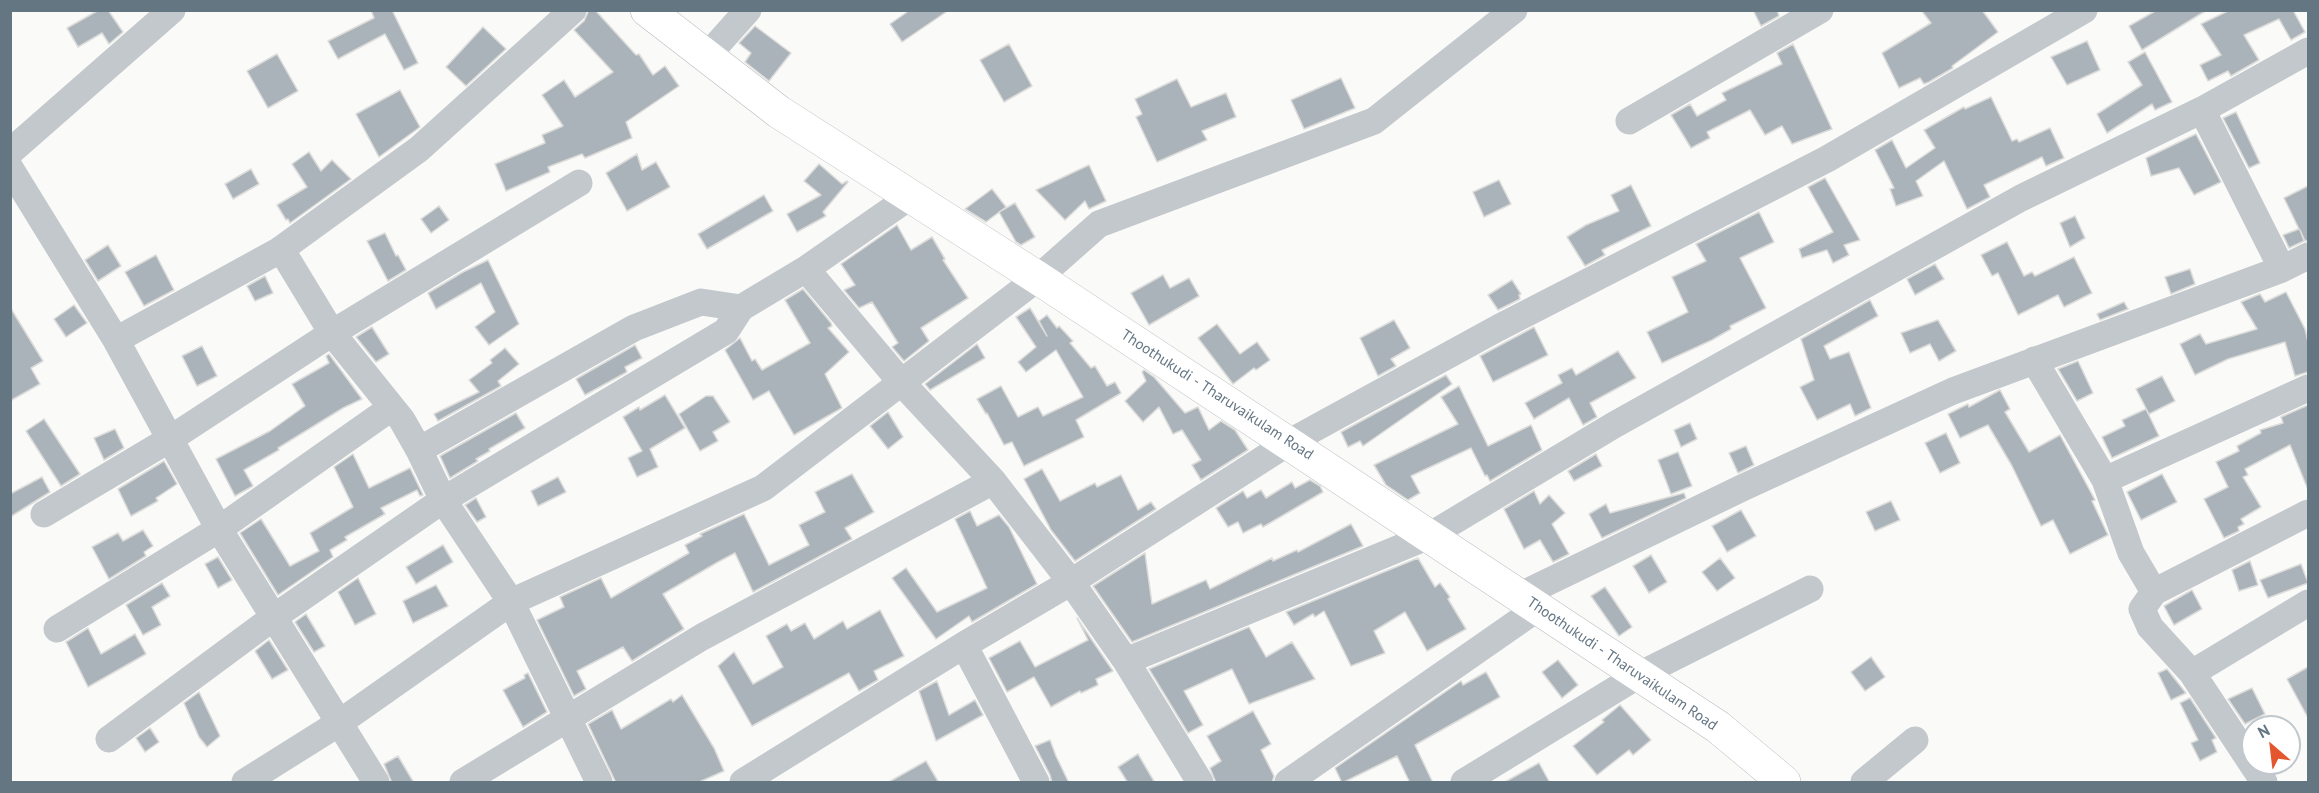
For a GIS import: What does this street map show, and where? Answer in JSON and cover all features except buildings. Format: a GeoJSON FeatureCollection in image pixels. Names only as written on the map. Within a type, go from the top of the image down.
{"type":"FeatureCollection","features":[{"type":"Feature","properties":{"kind":"main road","name":"Thoothukudi - Tharuvaikulam Road"},"geometry":{"type":"LineString","coordinates":[[647,10],[779,112],[1038,278],[1718,727],[1784,783]]}},
{"type":"Feature","properties":{"kind":"street"},"geometry":{"type":"LineString","coordinates":[[10,152],[172,10]]}},
{"type":"Feature","properties":{"kind":"street"},"geometry":{"type":"LineString","coordinates":[[116,340],[281,249],[419,149],[573,10]]}},
{"type":"Feature","properties":{"kind":"street"},"geometry":{"type":"LineString","coordinates":[[707,56],[748,10]]}},
{"type":"Feature","properties":{"kind":"street"},"geometry":{"type":"LineString","coordinates":[[245,783],[339,723],[511,602],[763,488],[1038,278],[1099,224],[1374,121],[1514,10]]}},
{"type":"Feature","properties":{"kind":"street"},"geometry":{"type":"LineString","coordinates":[[1629,121],[1820,10]]}},
{"type":"Feature","properties":{"kind":"street"},"geometry":{"type":"LineString","coordinates":[[743,783],[964,645],[1071,582],[1288,443],[1498,328],[1827,159],[2084,10]]}},
{"type":"Feature","properties":{"kind":"street"},"geometry":{"type":"LineString","coordinates":[[1126,661],[1429,536],[1614,426],[2011,203],[2202,110],[2308,51]]}},
{"type":"Feature","properties":{"kind":"street"},"geometry":{"type":"LineString","coordinates":[[2202,110],[2282,269]]}},
{"type":"Feature","properties":{"kind":"street"},"geometry":{"type":"LineString","coordinates":[[10,168],[116,340],[219,529],[376,783]]}},
{"type":"Feature","properties":{"kind":"street"},"geometry":{"type":"LineString","coordinates":[[44,514],[170,439],[332,333],[579,183]]}},
{"type":"Feature","properties":{"kind":"street"},"geometry":{"type":"LineString","coordinates":[[109,739],[274,617],[443,500],[726,331],[741,308],[806,268],[911,196]]}},
{"type":"Feature","properties":{"kind":"street"},"geometry":{"type":"LineString","coordinates":[[281,249],[332,333],[402,420],[443,500],[511,602],[599,783]]}},
{"type":"Feature","properties":{"kind":"street"},"geometry":{"type":"LineString","coordinates":[[1288,783],[1529,602],[1742,488],[1931,400],[2282,269],[2308,256]]}},
{"type":"Feature","properties":{"kind":"street"},"geometry":{"type":"LineString","coordinates":[[806,268],[901,382],[993,481],[1071,582],[1126,661],[1200,783]]}},
{"type":"Feature","properties":{"kind":"street"},"geometry":{"type":"LineString","coordinates":[[419,450],[634,328],[700,302],[741,308]]}},
{"type":"Feature","properties":{"kind":"street"},"geometry":{"type":"LineString","coordinates":[[2034,360],[2105,480],[2131,553],[2154,592]]}},
{"type":"Feature","properties":{"kind":"street"},"geometry":{"type":"LineString","coordinates":[[2105,480],[2308,388]]}},
{"type":"Feature","properties":{"kind":"street"},"geometry":{"type":"LineString","coordinates":[[57,629],[219,529],[391,408]]}},
{"type":"Feature","properties":{"kind":"street"},"geometry":{"type":"LineString","coordinates":[[463,783],[702,637],[993,481]]}},
{"type":"Feature","properties":{"kind":"street"},"geometry":{"type":"LineString","coordinates":[[2264,783],[2192,673],[2150,627],[2142,609],[2154,592],[2308,513]]}},
{"type":"Feature","properties":{"kind":"street"},"geometry":{"type":"LineString","coordinates":[[1464,783],[1639,675],[1809,589]]}},
{"type":"Feature","properties":{"kind":"street"},"geometry":{"type":"LineString","coordinates":[[2192,673],[2308,603]]}},
{"type":"Feature","properties":{"kind":"street"},"geometry":{"type":"LineString","coordinates":[[964,645],[1035,783]]}},
{"type":"Feature","properties":{"kind":"street"},"geometry":{"type":"LineString","coordinates":[[1864,783],[1915,740]]}}]}
